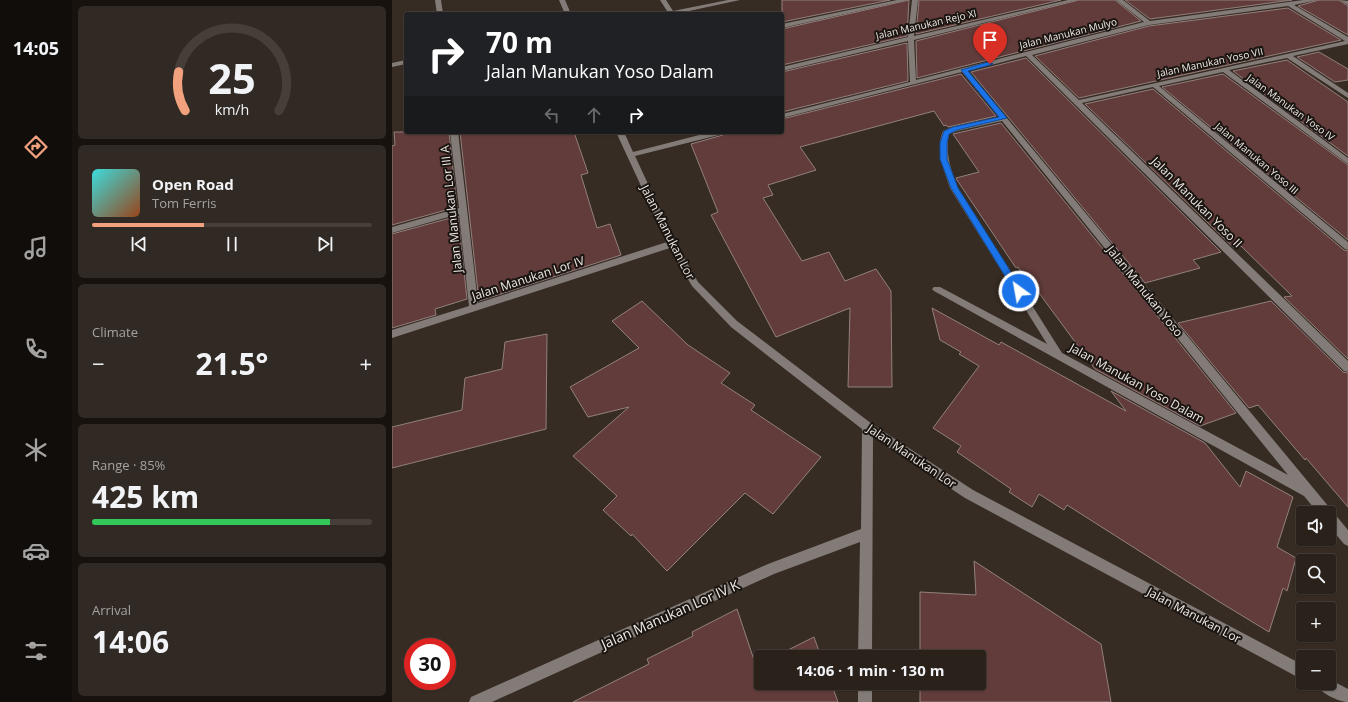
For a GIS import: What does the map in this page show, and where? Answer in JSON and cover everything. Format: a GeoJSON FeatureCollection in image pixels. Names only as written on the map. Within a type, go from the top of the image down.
{"type":"FeatureCollection","features":[{"type":"Feature","properties":{"kind":"street"},"geometry":{"type":"LineString","coordinates":[[438,0],[440,12]]}},
{"type":"Feature","properties":{"kind":"street"},"geometry":{"type":"LineString","coordinates":[[562,0],[567,12]]}},
{"type":"Feature","properties":{"kind":"street"},"geometry":{"type":"LineString","coordinates":[[663,0],[671,12]]}},
{"type":"Feature","properties":{"kind":"street"},"geometry":{"type":"LineString","coordinates":[[677,12],[737,0]]}},
{"type":"Feature","properties":{"kind":"street"},"geometry":{"type":"LineString","coordinates":[[784,26],[905,0]]}},
{"type":"Feature","properties":{"kind":"street"},"geometry":{"type":"LineString","coordinates":[[913,83],[911,38],[915,0]]}},
{"type":"Feature","properties":{"kind":"street","name":"Jalan Manukan Rejo XI"},"geometry":{"type":"LineString","coordinates":[[784,68],[1075,0]]}},
{"type":"Feature","properties":{"kind":"street"},"geometry":{"type":"LineString","coordinates":[[1119,0],[1149,23]]}},
{"type":"Feature","properties":{"kind":"street","name":"Jalan Manukan Mulyo"},"geometry":{"type":"LineString","coordinates":[[784,115],[1149,23],[1315,0]]}},
{"type":"Feature","properties":{"kind":"street"},"geometry":{"type":"LineString","coordinates":[[1343,0],[1348,3]]}},
{"type":"Feature","properties":{"kind":"street"},"geometry":{"type":"LineString","coordinates":[[1289,4],[1348,41]]}},
{"type":"Feature","properties":{"kind":"street","name":"Jalan Manukan Yoso VII"},"geometry":{"type":"LineString","coordinates":[[1077,102],[1287,56],[1348,41]]}},
{"type":"Feature","properties":{"kind":"street","name":"Jalan Manukan Yoso II"},"geometry":{"type":"LineString","coordinates":[[1028,54],[1348,368]]}},
{"type":"Feature","properties":{"kind":"street"},"geometry":{"type":"LineString","coordinates":[[1287,56],[1348,96]]}},
{"type":"Feature","properties":{"kind":"street"},"geometry":{"type":"LineString","coordinates":[[392,65],[404,62]]}},
{"type":"Feature","properties":{"kind":"street","name":"Jalan Manukan Yoso IV"},"geometry":{"type":"LineString","coordinates":[[1223,69],[1348,162]]}},
{"type":"Feature","properties":{"kind":"street","name":"Jalan Manukan Yoso"},"geometry":{"type":"LineString","coordinates":[[964,70],[1320,506]]}},
{"type":"Feature","properties":{"kind":"street","name":"Jalan Manukan Yoso III"},"geometry":{"type":"LineString","coordinates":[[1154,85],[1348,246]]}},
{"type":"Feature","properties":{"kind":"street","name":"Jalan Manukan Yoso Dalam"},"geometry":{"type":"LineString","coordinates":[[1004,118],[955,128],[946,133],[944,143],[944,159],[954,188],[1059,356],[1309,493]]}},
{"type":"Feature","properties":{"kind":"street","name":"Jalan Manukan Lor III A"},"geometry":{"type":"LineString","coordinates":[[454,134],[474,308]]}},
{"type":"Feature","properties":{"kind":"street","name":"Jalan Manukan Lor"},"geometry":{"type":"LineString","coordinates":[[621,134],[672,244],[695,284],[734,324],[868,427],[969,494],[1296,669]]}},
{"type":"Feature","properties":{"kind":"street"},"geometry":{"type":"LineString","coordinates":[[630,155],[712,134]]}},
{"type":"Feature","properties":{"kind":"street"},"geometry":{"type":"LineString","coordinates":[[392,230],[463,210]]}},
{"type":"Feature","properties":{"kind":"street","name":"Jalan Manukan Lor IV"},"geometry":{"type":"LineString","coordinates":[[392,334],[672,244]]}},
{"type":"Feature","properties":{"kind":"street"},"geometry":{"type":"LineString","coordinates":[[937,289],[1059,356]]}},
{"type":"Feature","properties":{"kind":"street"},"geometry":{"type":"LineString","coordinates":[[865,650],[868,427]]}},
{"type":"Feature","properties":{"kind":"street"},"geometry":{"type":"LineString","coordinates":[[1336,525],[1348,540]]}},
{"type":"Feature","properties":{"kind":"street","name":"Jalan Manukan Lor IV K"},"geometry":{"type":"LineString","coordinates":[[476,702],[772,568],[867,533]]}},
{"type":"Feature","properties":{"kind":"street"},"geometry":{"type":"LineString","coordinates":[[865,690],[865,702]]}},
{"type":"Feature","properties":{"kind":"street"},"geometry":{"type":"LineString","coordinates":[[1335,690],[1348,697]]}},
{"type":"Feature","properties":{"kind":"building"},"geometry":{"type":"Polygon","coordinates":[[[782,0],[890,0],[784,22],[784,12],[782,12],[782,0]]]}},
{"type":"Feature","properties":{"kind":"building"},"geometry":{"type":"Polygon","coordinates":[[[909,0],[907,36],[784,65],[784,29],[909,0]]]}},
{"type":"Feature","properties":{"kind":"building"},"geometry":{"type":"Polygon","coordinates":[[[919,0],[1061,0],[916,34],[919,0]]]}},
{"type":"Feature","properties":{"kind":"building"},"geometry":{"type":"Polygon","coordinates":[[[1079,0],[1115,0],[1141,21],[917,78],[916,41],[1079,0]]]}},
{"type":"Feature","properties":{"kind":"building"},"geometry":{"type":"Polygon","coordinates":[[[1125,0],[1292,0],[1150,19],[1125,0]]]}},
{"type":"Feature","properties":{"kind":"building"},"geometry":{"type":"Polygon","coordinates":[[[1319,0],[1339,0],[1348,6],[1348,35],[1298,6],[1319,0]]]}},
{"type":"Feature","properties":{"kind":"building"},"geometry":{"type":"Polygon","coordinates":[[[1288,8],[1341,40],[1079,98],[1035,56],[1149,26],[1288,8]]]}},
{"type":"Feature","properties":{"kind":"building"},"geometry":{"type":"Polygon","coordinates":[[[907,43],[908,81],[784,112],[784,72],[907,43]]]}},
{"type":"Feature","properties":{"kind":"building"},"geometry":{"type":"Polygon","coordinates":[[[1319,52],[1348,69],[1348,80],[1335,82],[1297,57],[1319,52]]]}},
{"type":"Feature","properties":{"kind":"building"},"geometry":{"type":"Polygon","coordinates":[[[1026,58],[1221,252],[1193,260],[1200,268],[1145,283],[971,72],[1026,58]]]}},
{"type":"Feature","properties":{"kind":"building"},"geometry":{"type":"Polygon","coordinates":[[[1287,60],[1348,102],[1348,156],[1233,71],[1287,60]]]}},
{"type":"Feature","properties":{"kind":"building"},"geometry":{"type":"Polygon","coordinates":[[[961,74],[996,116],[948,127],[946,125],[944,126],[934,111],[800,147],[816,170],[768,185],[773,195],[763,198],[802,261],[829,252],[845,281],[876,269],[891,291],[892,387],[848,387],[850,308],[776,337],[711,215],[718,212],[691,144],[724,134],[784,134],[784,118],[961,74]]]}},
{"type":"Feature","properties":{"kind":"building"},"geometry":{"type":"Polygon","coordinates":[[[1223,74],[1348,165],[1348,240],[1162,87],[1223,74]]]}},
{"type":"Feature","properties":{"kind":"building"},"geometry":{"type":"Polygon","coordinates":[[[1153,89],[1344,250],[1348,251],[1348,359],[1284,297],[1292,296],[1241,246],[1234,248],[1085,104],[1153,89]]]}},
{"type":"Feature","properties":{"kind":"building"},"geometry":{"type":"Polygon","coordinates":[[[1001,123],[1236,413],[1200,426],[1095,369],[1039,293],[1036,294],[1018,267],[1016,268],[956,178],[979,172],[953,134],[1001,123]]]}},
{"type":"Feature","properties":{"kind":"building"},"geometry":{"type":"Polygon","coordinates":[[[394,132],[404,132],[404,134],[449,134],[457,207],[392,225],[392,146],[395,145],[394,132]]]}},
{"type":"Feature","properties":{"kind":"building"},"geometry":{"type":"Polygon","coordinates":[[[460,134],[575,134],[588,173],[581,175],[597,228],[610,224],[621,255],[479,301],[460,134]]]}},
{"type":"Feature","properties":{"kind":"building"},"geometry":{"type":"Polygon","coordinates":[[[458,216],[467,299],[435,309],[436,315],[392,328],[392,234],[458,216]]]}},
{"type":"Feature","properties":{"kind":"building"},"geometry":{"type":"Polygon","coordinates":[[[642,301],[688,345],[730,373],[721,383],[755,405],[751,410],[821,457],[773,514],[745,493],[667,571],[632,534],[631,536],[603,510],[617,496],[573,456],[629,407],[588,417],[570,387],[639,348],[612,321],[642,301]]]}},
{"type":"Feature","properties":{"kind":"building"},"geometry":{"type":"Polygon","coordinates":[[[1271,301],[1343,372],[1348,373],[1348,507],[1258,405],[1249,408],[1178,323],[1271,301]]]}},
{"type":"Feature","properties":{"kind":"building"},"geometry":{"type":"Polygon","coordinates":[[[932,308],[999,345],[1001,342],[1126,411],[1111,391],[1205,443],[1240,487],[1246,471],[1293,497],[1277,547],[1296,558],[1287,591],[1283,588],[1269,632],[1067,505],[1064,510],[1039,494],[1032,507],[1009,492],[1011,489],[957,452],[961,446],[933,428],[979,366],[959,354],[961,352],[940,340],[932,308]]]}},
{"type":"Feature","properties":{"kind":"building"},"geometry":{"type":"Polygon","coordinates":[[[547,334],[546,429],[392,468],[392,427],[462,410],[465,378],[502,369],[505,342],[547,334]]]}},
{"type":"Feature","properties":{"kind":"building"},"geometry":{"type":"Polygon","coordinates":[[[974,561],[1101,644],[1111,702],[920,702],[920,690],[986,690],[986,650],[920,650],[920,592],[976,595],[974,561]]]}},
{"type":"Feature","properties":{"kind":"building"},"geometry":{"type":"Polygon","coordinates":[[[737,609],[754,660],[754,690],[834,690],[838,702],[573,702],[649,664],[647,659],[693,636],[692,632],[737,609]]]}},
{"type":"Feature","properties":{"kind":"building"},"geometry":{"type":"Polygon","coordinates":[[[814,637],[819,650],[788,650],[814,637]]]}},
{"type":"Feature","properties":{"kind":"route"},"geometry":{"type":"LineString","coordinates":[[990,64],[964,70],[1004,118],[955,128],[946,133],[944,143],[944,159],[954,188],[1019,291]]}}]}
